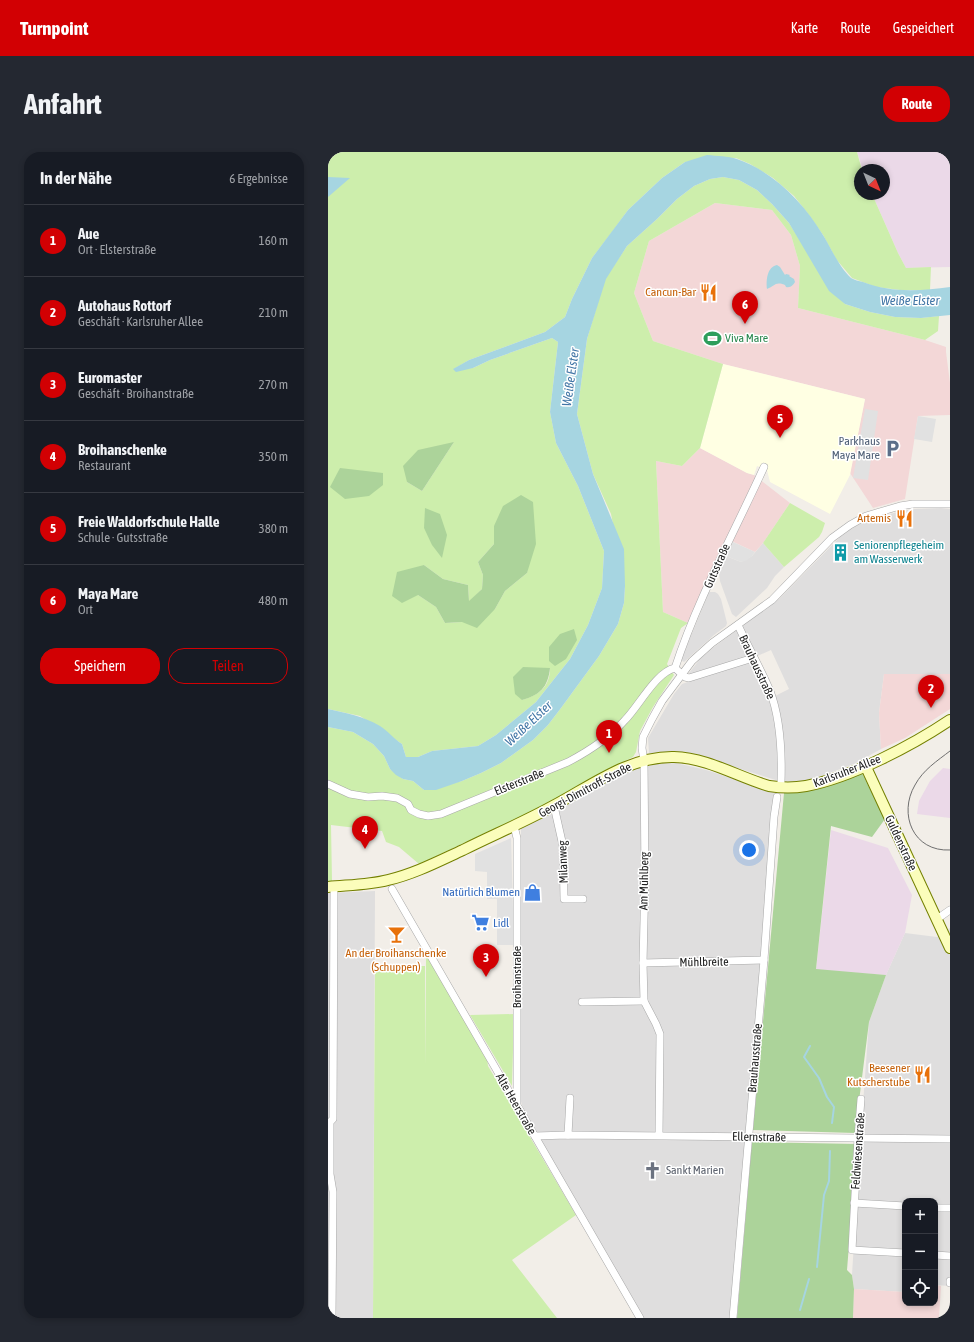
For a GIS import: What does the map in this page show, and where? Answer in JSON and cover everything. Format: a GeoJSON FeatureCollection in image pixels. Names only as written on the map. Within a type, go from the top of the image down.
{"type":"FeatureCollection","features":[{"type":"Feature","properties":{"kind":"street","name":"Gutsstraße"},"geometry":{"type":"LineString","coordinates":[[675,668],[686,638],[718,564],[764,467]]}},
{"type":"Feature","properties":{"kind":"street","name":"Georgi-Dimitroff-Straße"},"geometry":{"type":"LineString","coordinates":[[331,887],[378,883],[409,874],[514,826],[628,766],[644,761],[643,737],[662,700],[681,674],[697,656],[712,643],[772,600],[832,538],[866,516],[900,506],[913,504],[950,504]]}},
{"type":"Feature","properties":{"kind":"street","name":"Brauhausstraße"},"geometry":{"type":"LineString","coordinates":[[738,625],[770,691],[775,708],[782,747],[781,782]]}},
{"type":"Feature","properties":{"kind":"street"},"geometry":{"type":"LineString","coordinates":[[675,668],[685,677],[692,678],[753,658]]}},
{"type":"Feature","properties":{"kind":"street","name":"Elsterstraße"},"geometry":{"type":"LineString","coordinates":[[328,784],[350,794],[368,798],[382,796],[397,798],[408,804],[411,810],[420,814],[428,816],[441,814],[568,762],[586,752],[605,739],[625,721],[640,704],[654,683],[670,669],[675,668]]}},
{"type":"Feature","properties":{"kind":"street","name":"Karlsruher Allee"},"geometry":{"type":"LineString","coordinates":[[644,761],[675,757],[692,759],[757,782],[780,788],[791,788],[814,784],[865,766],[922,737],[950,720]]}},
{"type":"Feature","properties":{"kind":"street","name":"Am Mühlberg"},"geometry":{"type":"LineString","coordinates":[[644,761],[644,1001],[660,1034],[659,1135]]}},
{"type":"Feature","properties":{"kind":"street","name":"Guldenstraße"},"geometry":{"type":"LineString","coordinates":[[865,766],[950,948]]}},
{"type":"Feature","properties":{"kind":"street","name":"Brauhausstraße"},"geometry":{"type":"LineString","coordinates":[[733,1318],[764,960],[774,817],[777,797]]}},
{"type":"Feature","properties":{"kind":"street","name":"Milanweg"},"geometry":{"type":"LineString","coordinates":[[554,806],[563,846],[564,899],[583,899]]}},
{"type":"Feature","properties":{"kind":"street","name":"Broihanstraße"},"geometry":{"type":"LineString","coordinates":[[514,826],[517,838],[517,1105]]}},
{"type":"Feature","properties":{"kind":"street"},"geometry":{"type":"LineString","coordinates":[[331,887],[333,1118],[329,1122],[330,1174],[333,1192],[332,1318]]}},
{"type":"Feature","properties":{"kind":"street","name":"Alte Heerstraße"},"geometry":{"type":"LineString","coordinates":[[392,889],[640,1318]]}},
{"type":"Feature","properties":{"kind":"street"},"geometry":{"type":"LineString","coordinates":[[937,920],[950,910]]}},
{"type":"Feature","properties":{"kind":"street","name":"Mühlbreite"},"geometry":{"type":"LineString","coordinates":[[643,963],[764,960]]}},
{"type":"Feature","properties":{"kind":"street"},"geometry":{"type":"LineString","coordinates":[[582,1002],[644,1001]]}},
{"type":"Feature","properties":{"kind":"street"},"geometry":{"type":"LineString","coordinates":[[568,1135],[570,1098]]}},
{"type":"Feature","properties":{"kind":"street","name":"Feldwiesenstraße"},"geometry":{"type":"LineString","coordinates":[[861,1099],[852,1250],[902,1253]]}},
{"type":"Feature","properties":{"kind":"street","name":"Ellernstraße"},"geometry":{"type":"LineString","coordinates":[[534,1136],[659,1135],[950,1139]]}},
{"type":"Feature","properties":{"kind":"street","name":"Feldwiesenstraße"},"geometry":{"type":"LineString","coordinates":[[854,1203],[902,1206]]}},
{"type":"Feature","properties":{"kind":"street"},"geometry":{"type":"LineString","coordinates":[[938,1208],[950,1208]]}},
{"type":"Feature","properties":{"kind":"street"},"geometry":{"type":"LineString","coordinates":[[938,1255],[950,1256]]}},
{"type":"Feature","properties":{"kind":"shaded area"},"geometry":{"type":"Polygon","coordinates":[[[857,152],[950,152],[950,267],[906,268],[875,200],[890,200],[890,164],[861,164],[857,152]]]}},
{"type":"Feature","properties":{"kind":"shaded area"},"geometry":{"type":"Polygon","coordinates":[[[715,203],[772,210],[791,235],[800,266],[798,308],[925,340],[946,347],[950,383],[950,415],[918,416],[905,499],[873,508],[850,473],[865,399],[723,364],[653,341],[634,293],[649,241],[715,203]]]}},
{"type":"Feature","properties":{"kind":"shaded area"},"geometry":{"type":"Polygon","coordinates":[[[723,364],[865,399],[850,475],[830,514],[770,482],[767,470],[757,466],[754,475],[747,473],[700,448],[723,364]]]}},
{"type":"Feature","properties":{"kind":"shaded area"},"geometry":{"type":"Polygon","coordinates":[[[865,409],[878,411],[868,480],[853,478],[865,409]]]}},
{"type":"Feature","properties":{"kind":"shaded area"},"geometry":{"type":"Polygon","coordinates":[[[918,416],[936,419],[932,442],[914,439],[918,416]]]}},
{"type":"Feature","properties":{"kind":"shaded area"},"geometry":{"type":"Polygon","coordinates":[[[700,448],[747,473],[754,475],[790,503],[763,543],[755,552],[727,539],[688,623],[663,612],[656,461],[682,466],[700,448]]]}},
{"type":"Feature","properties":{"kind":"shaded area"},"geometry":{"type":"Polygon","coordinates":[[[941,508],[950,509],[950,674],[884,674],[879,713],[881,749],[854,764],[813,779],[783,782],[775,696],[789,689],[771,650],[753,658],[692,676],[689,673],[700,659],[714,647],[779,599],[841,536],[854,527],[869,520],[901,511],[941,508]]]}},
{"type":"Feature","properties":{"kind":"shaded area"},"geometry":{"type":"Polygon","coordinates":[[[733,542],[755,552],[747,560],[741,562],[726,556],[733,542]]]}},
{"type":"Feature","properties":{"kind":"shaded area"},"geometry":{"type":"Polygon","coordinates":[[[763,543],[784,567],[775,576],[767,588],[736,617],[732,614],[720,581],[719,574],[726,556],[741,562],[752,556],[763,543]]]}},
{"type":"Feature","properties":{"kind":"shaded area"},"geometry":{"type":"Polygon","coordinates":[[[709,592],[715,592],[721,599],[727,623],[726,626],[684,662],[681,660],[709,592]]]}},
{"type":"Feature","properties":{"kind":"shaded area"},"geometry":{"type":"Polygon","coordinates":[[[752,662],[768,692],[777,729],[779,781],[715,761],[679,753],[649,753],[648,738],[674,694],[682,684],[736,665],[752,662]]]}},
{"type":"Feature","properties":{"kind":"shaded area"},"geometry":{"type":"Polygon","coordinates":[[[884,674],[950,674],[950,709],[905,738],[881,749],[879,713],[884,674]]]}},
{"type":"Feature","properties":{"kind":"shaded area"},"geometry":{"type":"Polygon","coordinates":[[[676,763],[706,770],[774,792],[763,959],[730,1318],[644,1318],[524,1112],[520,1098],[521,828],[620,775],[654,764],[676,763]]]}},
{"type":"Feature","properties":{"kind":"shaded area"},"geometry":{"type":"Polygon","coordinates":[[[943,768],[950,769],[950,818],[917,814],[919,801],[930,781],[943,768]]]}},
{"type":"Feature","properties":{"kind":"shaded area"},"geometry":{"type":"Polygon","coordinates":[[[831,830],[888,848],[912,895],[905,933],[886,975],[816,970],[831,830]]]}},
{"type":"Feature","properties":{"kind":"shaded area"},"geometry":{"type":"Polygon","coordinates":[[[511,838],[514,945],[497,945],[497,899],[487,899],[487,872],[475,871],[475,854],[511,838]]]}},
{"type":"Feature","properties":{"kind":"shaded area"},"geometry":{"type":"Polygon","coordinates":[[[375,891],[373,1318],[328,1318],[328,893],[375,891]]]}},
{"type":"Feature","properties":{"kind":"shaded area"},"geometry":{"type":"Polygon","coordinates":[[[950,928],[950,1286],[938,1285],[938,1198],[902,1198],[902,1292],[854,1289],[852,1275],[869,1022],[886,975],[905,933],[937,937],[950,928]]]}},
{"type":"Feature","properties":{"kind":"shaded area"},"geometry":{"type":"Polygon","coordinates":[[[938,1286],[941,1286],[939,1318],[853,1318],[854,1289],[902,1292],[902,1306],[938,1306],[938,1286]]]}},
{"type":"Feature","properties":{"kind":"green space"},"geometry":{"type":"Polygon","coordinates":[[[328,152],[857,152],[860,164],[854,164],[854,200],[875,200],[906,268],[931,267],[930,290],[900,290],[876,287],[852,278],[836,259],[823,235],[794,196],[773,178],[750,164],[736,158],[685,162],[662,178],[628,210],[592,258],[565,317],[545,332],[469,360],[454,369],[473,368],[490,360],[552,338],[558,342],[550,412],[556,443],[578,486],[604,551],[602,588],[588,625],[570,659],[536,702],[496,735],[478,746],[432,751],[418,757],[406,757],[402,744],[360,716],[328,709],[328,152]],[[454,442],[407,482],[422,491],[454,442]],[[533,502],[494,526],[494,544],[478,562],[483,575],[482,589],[469,602],[468,585],[443,579],[424,565],[418,595],[436,607],[445,623],[462,622],[495,609],[505,591],[527,573],[533,521],[533,502]],[[538,668],[522,700],[534,696],[546,685],[550,668],[538,668]]]}},
{"type":"Feature","properties":{"kind":"green space"},"geometry":{"type":"Polygon","coordinates":[[[723,177],[739,180],[757,190],[772,204],[789,223],[806,250],[845,304],[870,312],[895,317],[921,318],[939,316],[938,331],[925,340],[798,308],[800,266],[791,235],[772,210],[715,203],[649,241],[634,293],[653,341],[723,364],[700,448],[682,466],[656,461],[663,612],[688,623],[681,628],[667,664],[674,675],[653,707],[640,731],[636,752],[633,757],[537,809],[419,864],[399,847],[386,842],[382,831],[331,825],[332,881],[328,881],[328,727],[353,732],[373,744],[384,756],[390,769],[403,779],[413,781],[424,790],[462,781],[501,763],[533,740],[548,725],[599,656],[618,624],[624,603],[625,586],[611,514],[593,474],[577,414],[587,339],[605,279],[627,246],[677,199],[694,186],[710,179],[723,177]]]}},
{"type":"Feature","properties":{"kind":"green space"},"geometry":{"type":"Polygon","coordinates":[[[454,442],[422,491],[407,482],[403,466],[418,450],[454,442]]]}},
{"type":"Feature","properties":{"kind":"green space"},"geometry":{"type":"Polygon","coordinates":[[[340,468],[383,473],[383,485],[369,496],[345,499],[330,487],[340,468]]]}},
{"type":"Feature","properties":{"kind":"green space"},"geometry":{"type":"Polygon","coordinates":[[[521,495],[533,502],[536,544],[527,573],[505,591],[495,609],[477,628],[462,622],[445,623],[436,607],[418,595],[402,603],[392,596],[397,572],[424,565],[443,579],[468,585],[469,601],[482,589],[483,575],[478,562],[494,544],[494,526],[503,506],[521,495]]]}},
{"type":"Feature","properties":{"kind":"green space"},"geometry":{"type":"Polygon","coordinates":[[[790,503],[825,523],[819,537],[784,567],[763,543],[790,503]]]}},
{"type":"Feature","properties":{"kind":"green space"},"geometry":{"type":"Polygon","coordinates":[[[425,508],[440,514],[447,535],[442,558],[432,545],[424,528],[425,508]]]}},
{"type":"Feature","properties":{"kind":"green space"},"geometry":{"type":"Polygon","coordinates":[[[574,629],[577,640],[566,659],[555,666],[549,661],[549,647],[560,634],[574,629]]]}},
{"type":"Feature","properties":{"kind":"green space"},"geometry":{"type":"Polygon","coordinates":[[[523,667],[550,668],[549,675],[542,689],[534,696],[522,700],[515,694],[513,677],[523,667]]]}},
{"type":"Feature","properties":{"kind":"green space"},"geometry":{"type":"Polygon","coordinates":[[[861,771],[885,819],[872,837],[831,826],[816,969],[886,975],[869,1022],[855,1133],[753,1130],[784,793],[806,791],[834,783],[861,771]]]}},
{"type":"Feature","properties":{"kind":"green space"},"geometry":{"type":"Polygon","coordinates":[[[426,955],[487,1058],[488,1066],[576,1215],[512,1260],[557,1318],[373,1318],[375,966],[425,966],[426,1066],[426,955]]]}},
{"type":"Feature","properties":{"kind":"green space"},"geometry":{"type":"Polygon","coordinates":[[[514,1014],[512,1086],[470,1015],[514,1014]]]}},
{"type":"Feature","properties":{"kind":"green space"},"geometry":{"type":"Polygon","coordinates":[[[752,1142],[857,1144],[847,1270],[852,1275],[854,1289],[853,1318],[737,1318],[752,1142]]]}},
{"type":"Feature","properties":{"kind":"water","name":"Weiße Elster"},"geometry":{"type":"Polygon","coordinates":[[[707,155],[737,159],[775,180],[797,200],[806,211],[823,235],[839,263],[851,278],[873,286],[906,290],[950,287],[950,315],[921,318],[895,317],[870,312],[845,304],[829,291],[789,223],[757,190],[739,180],[723,177],[710,179],[694,186],[677,199],[627,246],[606,279],[587,339],[577,414],[593,474],[624,549],[624,603],[618,624],[599,656],[561,708],[548,725],[533,740],[501,763],[481,773],[436,790],[424,790],[413,781],[403,779],[396,775],[390,769],[384,756],[373,744],[353,732],[328,727],[328,709],[361,717],[380,726],[402,744],[406,757],[418,757],[432,751],[478,746],[496,735],[536,702],[570,659],[588,625],[602,588],[604,551],[578,486],[556,443],[550,412],[558,342],[552,338],[490,360],[473,368],[456,372],[453,369],[469,360],[545,332],[565,317],[592,258],[628,210],[662,178],[685,162],[707,155]]]}},
{"type":"Feature","properties":{"kind":"water"},"geometry":{"type":"Polygon","coordinates":[[[328,177],[350,178],[328,197],[328,177]]]}},
{"type":"Feature","properties":{"kind":"water"},"geometry":{"type":"Polygon","coordinates":[[[777,265],[785,275],[790,275],[789,276],[794,279],[795,282],[789,287],[775,284],[767,289],[767,278],[769,271],[777,265]]]}},
{"type":"Feature","properties":{"kind":"waterway"},"geometry":{"type":"LineString","coordinates":[[810,1046],[804,1057],[819,1078],[827,1097],[834,1107],[832,1123]]}},
{"type":"Feature","properties":{"kind":"waterway"},"geometry":{"type":"LineString","coordinates":[[817,1267],[824,1195],[829,1181],[830,1151]]}},
{"type":"Feature","properties":{"kind":"waterway"},"geometry":{"type":"LineString","coordinates":[[800,1310],[809,1279]]}},
{"type":"Feature","properties":{"kind":"tram line"},"geometry":{"type":"LineString","coordinates":[[950,751],[931,766],[918,780],[910,796],[908,808],[912,829],[918,838],[927,845],[937,849],[950,850]]}},
{"type":"Feature","properties":{"kind":"place","name":"Cancun-Bar"},"geometry":{"type":"Point","coordinates":[709,292]}},
{"type":"Feature","properties":{"kind":"place","name":"Maya Mare"},"geometry":{"type":"Point","coordinates":[745,324]}},
{"type":"Feature","properties":{"kind":"place","name":"Viva Mare"},"geometry":{"type":"Point","coordinates":[712,338]}},
{"type":"Feature","properties":{"kind":"place","name":"Freie Waldorfschule Halle"},"geometry":{"type":"Point","coordinates":[780,438]}},
{"type":"Feature","properties":{"kind":"place","name":"Parkhaus Maya Mare"},"geometry":{"type":"Point","coordinates":[893,448]}},
{"type":"Feature","properties":{"kind":"place","name":"Artemis"},"geometry":{"type":"Point","coordinates":[904,518]}},
{"type":"Feature","properties":{"kind":"place","name":"Seniorenpflegeheim am Wasserwerk"},"geometry":{"type":"Point","coordinates":[841,552]}},
{"type":"Feature","properties":{"kind":"place","name":"Autohaus Rottorf"},"geometry":{"type":"Point","coordinates":[931,708]}},
{"type":"Feature","properties":{"kind":"place","name":"Aue"},"geometry":{"type":"Point","coordinates":[609,753]}},
{"type":"Feature","properties":{"kind":"place","name":"Broihanschenke"},"geometry":{"type":"Point","coordinates":[365,849]}},
{"type":"Feature","properties":{"kind":"place","name":"Natürlich Blumen"},"geometry":{"type":"Point","coordinates":[533,892]}},
{"type":"Feature","properties":{"kind":"place","name":"Lidl"},"geometry":{"type":"Point","coordinates":[480,923]}},
{"type":"Feature","properties":{"kind":"place","name":"An der Broihanschenke (Schuppen)"},"geometry":{"type":"Point","coordinates":[396,934]}},
{"type":"Feature","properties":{"kind":"place","name":"Euromaster"},"geometry":{"type":"Point","coordinates":[486,977]}},
{"type":"Feature","properties":{"kind":"place","name":"Beesener Kutscherstube"},"geometry":{"type":"Point","coordinates":[923,1075]}},
{"type":"Feature","properties":{"kind":"place","name":"Sankt Marien"},"geometry":{"type":"Point","coordinates":[653,1170]}}]}
